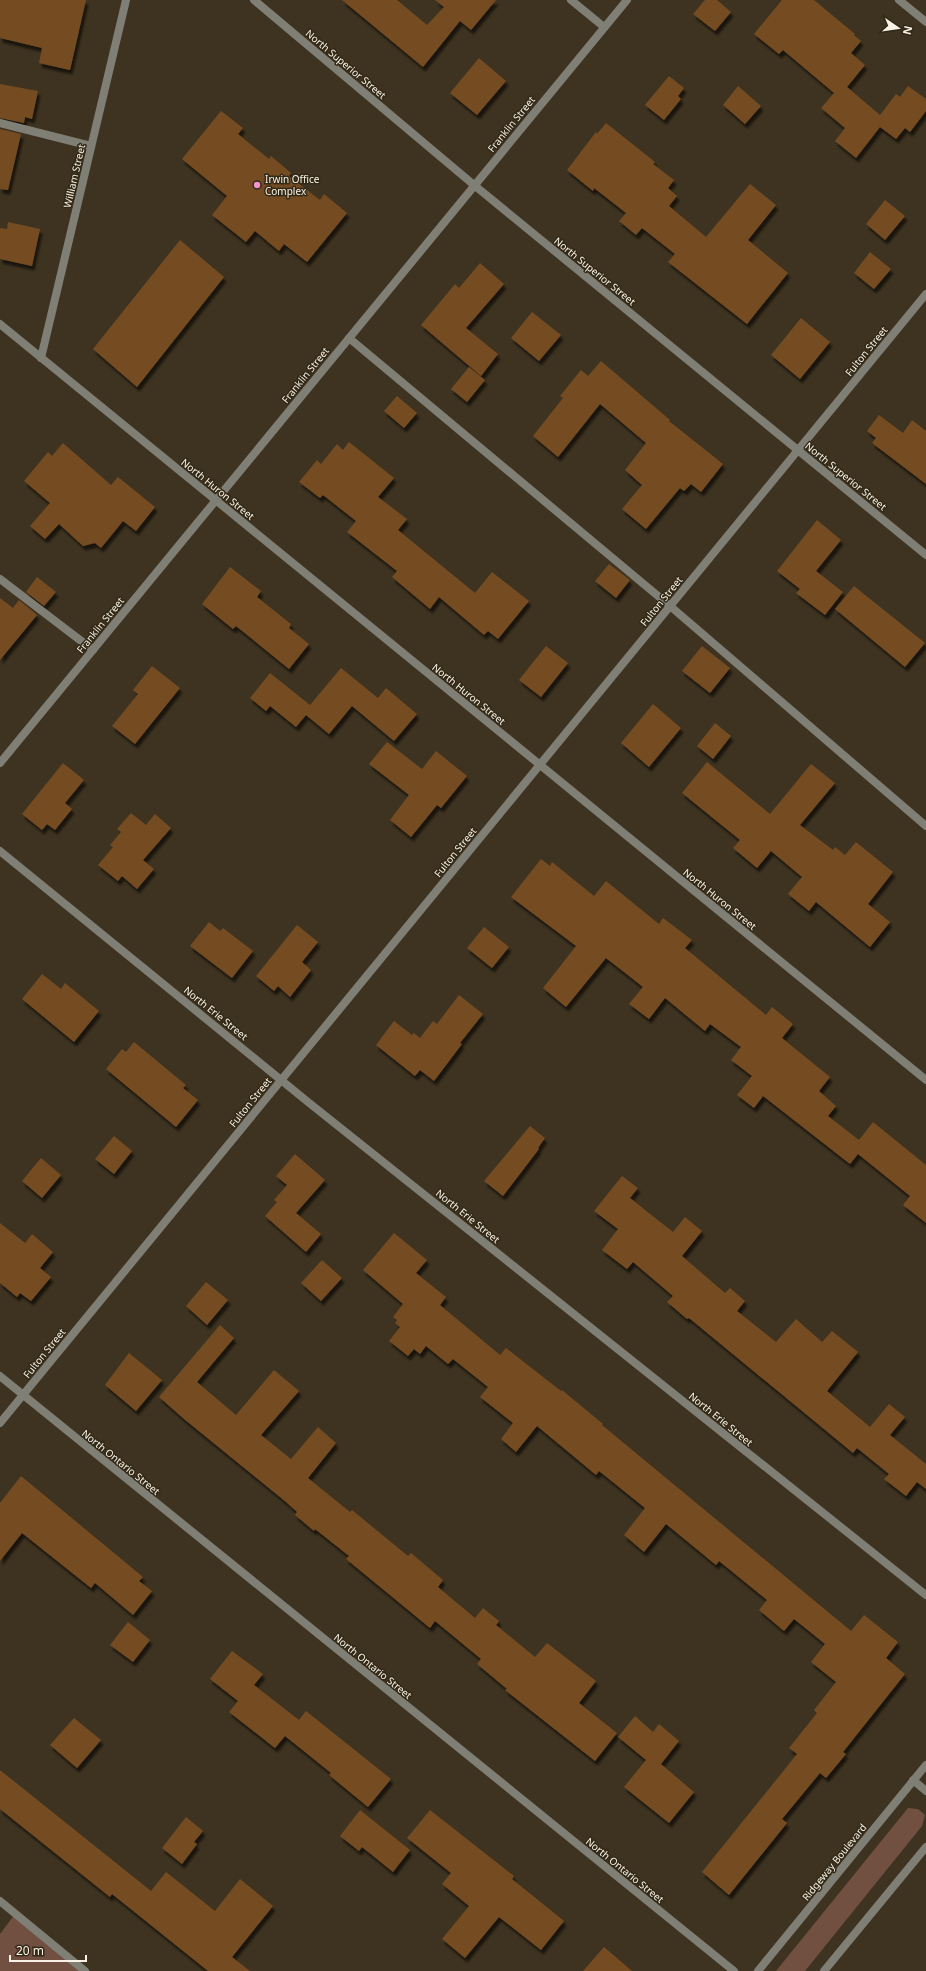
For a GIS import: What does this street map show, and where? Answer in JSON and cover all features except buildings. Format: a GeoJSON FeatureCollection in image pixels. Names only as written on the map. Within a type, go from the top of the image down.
{"type":"FeatureCollection","features":[{"type":"Feature","properties":{"kind":"street","name":"William Street"},"geometry":{"type":"LineString","coordinates":[[41,358],[126,0]]}},
{"type":"Feature","properties":{"kind":"street","name":"North Superior Street"},"geometry":{"type":"LineString","coordinates":[[254,0],[474,185],[926,555]]}},
{"type":"Feature","properties":{"kind":"street"},"geometry":{"type":"LineString","coordinates":[[571,0],[604,27]]}},
{"type":"Feature","properties":{"kind":"street","name":"Franklin Street"},"geometry":{"type":"LineString","coordinates":[[0,763],[627,0]]}},
{"type":"Feature","properties":{"kind":"street"},"geometry":{"type":"LineString","coordinates":[[899,0],[926,22]]}},
{"type":"Feature","properties":{"kind":"street"},"geometry":{"type":"LineString","coordinates":[[0,123],[91,146]]}},
{"type":"Feature","properties":{"kind":"street","name":"Fulton Street"},"geometry":{"type":"LineString","coordinates":[[0,1423],[926,294]]}},
{"type":"Feature","properties":{"kind":"street","name":"North Huron Street"},"geometry":{"type":"LineString","coordinates":[[0,324],[926,1080]]}},
{"type":"Feature","properties":{"kind":"street"},"geometry":{"type":"LineString","coordinates":[[349,338],[670,606],[926,826]]}},
{"type":"Feature","properties":{"kind":"street"},"geometry":{"type":"LineString","coordinates":[[0,579],[93,650]]}},
{"type":"Feature","properties":{"kind":"street","name":"North Erie Street"},"geometry":{"type":"LineString","coordinates":[[0,850],[281,1080],[926,1595]]}},
{"type":"Feature","properties":{"kind":"street","name":"North Ontario Street"},"geometry":{"type":"LineString","coordinates":[[0,1376],[734,1971]]}},
{"type":"Feature","properties":{"kind":"street","name":"Ridgeway Boulevard"},"geometry":{"type":"LineString","coordinates":[[758,1971],[926,1765]]}},
{"type":"Feature","properties":{"kind":"street"},"geometry":{"type":"LineString","coordinates":[[914,1780],[926,1791]]}},
{"type":"Feature","properties":{"kind":"street"},"geometry":{"type":"LineString","coordinates":[[824,1971],[926,1847]]}},
{"type":"Feature","properties":{"kind":"street"},"geometry":{"type":"LineString","coordinates":[[0,1901],[85,1971]]}},
{"type":"Feature","properties":{"kind":"shaded area"},"geometry":{"type":"Polygon","coordinates":[[[908,1808],[918,1809],[925,1815],[922,1826],[805,1971],[776,1971],[908,1808]]]}},
{"type":"Feature","properties":{"kind":"shaded area"},"geometry":{"type":"Polygon","coordinates":[[[15,1914],[85,1971],[0,1971],[0,1934],[15,1914]]]}},
{"type":"Feature","properties":{"kind":"place","name":"Irwin Office Complex"},"geometry":{"type":"Point","coordinates":[257,185]}}]}
